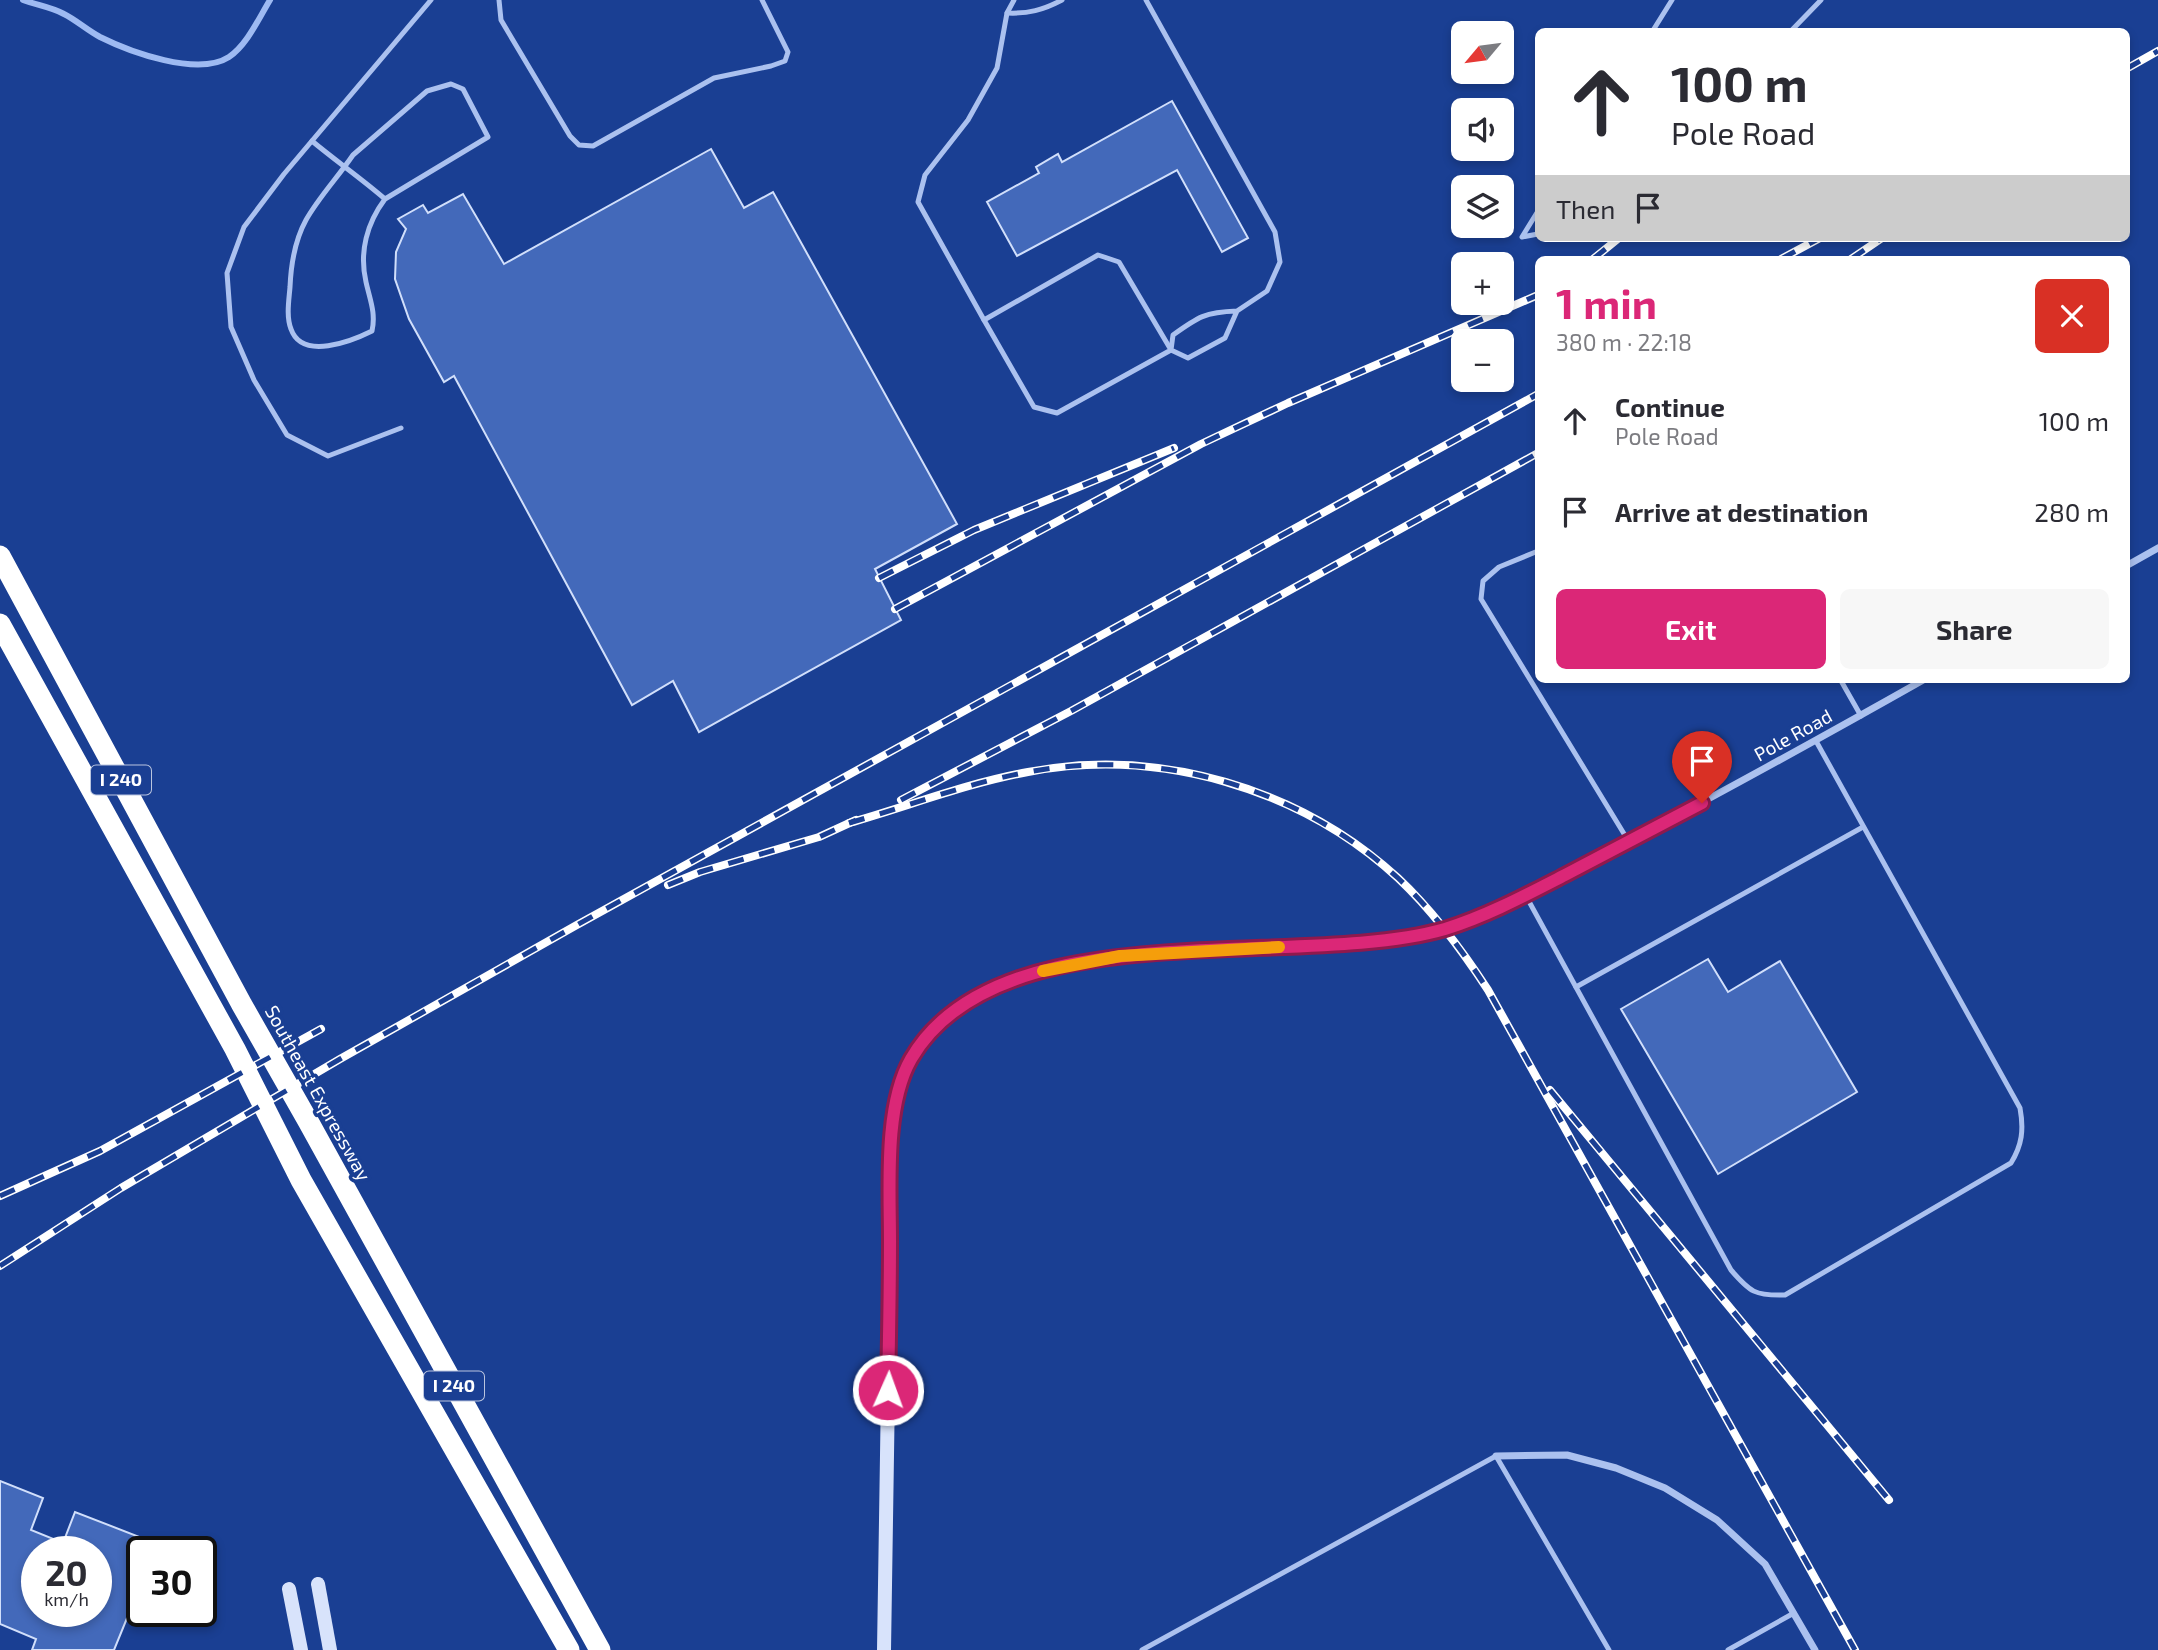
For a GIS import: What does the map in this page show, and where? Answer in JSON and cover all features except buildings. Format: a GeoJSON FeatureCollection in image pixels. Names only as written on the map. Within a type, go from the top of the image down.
{"type":"FeatureCollection","features":[{"type":"Feature","properties":{"kind":"highway","name":"Southeast Expressway"},"geometry":{"type":"LineString","coordinates":[[0,556],[242,1005],[309,1121],[600,1650]]}},
{"type":"Feature","properties":{"kind":"highway","name":"I 240"},"geometry":{"type":"LineString","coordinates":[[0,624],[234,1049],[302,1180],[569,1650]]}},
{"type":"Feature","properties":{"kind":"main road"},"geometry":{"type":"LineString","coordinates":[[884,1650],[888,1390]]}},
{"type":"Feature","properties":{"kind":"main road"},"geometry":{"type":"LineString","coordinates":[[318,1584],[330,1650]]}},
{"type":"Feature","properties":{"kind":"main road"},"geometry":{"type":"LineString","coordinates":[[289,1589],[302,1650]]}},
{"type":"Feature","properties":{"kind":"street"},"geometry":{"type":"LineString","coordinates":[[2130,564],[2158,548]]}},
{"type":"Feature","properties":{"kind":"street","name":"Pole Road"},"geometry":{"type":"LineString","coordinates":[[888,1390],[892,1130],[899,1086],[911,1058],[937,1023],[958,1006],[1017,979],[1055,968],[1133,955],[1359,943],[1420,935],[1462,923],[1526,896],[1629,842],[1918,683]]}},
{"type":"Feature","properties":{"kind":"street"},"geometry":{"type":"LineString","coordinates":[[1496,1457],[1567,1455],[1616,1468],[1665,1488],[1717,1520],[1765,1564],[1815,1650]]}},
{"type":"Feature","properties":{"kind":"lane"},"geometry":{"type":"LineString","coordinates":[[401,428],[328,456],[288,435],[254,380],[231,327],[228,273],[244,227],[431,0]]}},
{"type":"Feature","properties":{"kind":"lane"},"geometry":{"type":"LineString","coordinates":[[499,0],[501,20],[570,136],[579,145],[593,146],[714,78],[785,61],[788,52],[762,0]]}},
{"type":"Feature","properties":{"kind":"lane"},"geometry":{"type":"LineString","coordinates":[[1014,0],[1007,13],[997,68],[968,120],[925,174],[918,202],[1034,407],[1057,413],[1171,350]]}},
{"type":"Feature","properties":{"kind":"lane"},"geometry":{"type":"LineString","coordinates":[[1007,13],[1027,14],[1062,0]]}},
{"type":"Feature","properties":{"kind":"lane"},"geometry":{"type":"LineString","coordinates":[[984,320],[1098,255],[1119,262],[1171,350],[1188,358],[1225,338],[1237,311],[1267,290],[1280,262],[1275,232],[1146,0]]}},
{"type":"Feature","properties":{"kind":"lane"},"geometry":{"type":"LineString","coordinates":[[1654,28],[1672,0]]}},
{"type":"Feature","properties":{"kind":"lane"},"geometry":{"type":"LineString","coordinates":[[1794,28],[1821,0]]}},
{"type":"Feature","properties":{"kind":"lane"},"geometry":{"type":"LineString","coordinates":[[451,84],[463,89],[488,137],[385,199],[373,215],[364,243],[365,278],[375,317],[372,331],[349,342],[320,347],[303,343],[291,332],[288,315],[291,262],[305,221],[353,155],[428,91],[451,84]]}},
{"type":"Feature","properties":{"kind":"lane"},"geometry":{"type":"LineString","coordinates":[[312,142],[385,199]]}},
{"type":"Feature","properties":{"kind":"lane"},"geometry":{"type":"LineString","coordinates":[[1535,216],[1522,237],[1535,235]]}},
{"type":"Feature","properties":{"kind":"lane"},"geometry":{"type":"LineString","coordinates":[[1171,350],[1172,335],[1193,320],[1210,312],[1237,311]]}},
{"type":"Feature","properties":{"kind":"lane"},"geometry":{"type":"LineString","coordinates":[[1535,552],[1499,567],[1483,581],[1481,599],[1629,842]]}},
{"type":"Feature","properties":{"kind":"lane"},"geometry":{"type":"LineString","coordinates":[[1842,683],[1861,716]]}},
{"type":"Feature","properties":{"kind":"lane"},"geometry":{"type":"LineString","coordinates":[[1526,896],[1731,1270],[1745,1286],[1762,1296],[1785,1295],[2011,1163],[2021,1142],[2024,1127],[2020,1108],[1816,741]]}},
{"type":"Feature","properties":{"kind":"lane"},"geometry":{"type":"LineString","coordinates":[[1576,987],[1863,827]]}},
{"type":"Feature","properties":{"kind":"lane"},"geometry":{"type":"LineString","coordinates":[[1142,1650],[1496,1457],[1609,1650]]}},
{"type":"Feature","properties":{"kind":"lane"},"geometry":{"type":"LineString","coordinates":[[1728,1650],[1794,1613]]}},
{"type":"Feature","properties":{"kind":"waterway"},"geometry":{"type":"LineString","coordinates":[[23,0],[59,12],[100,37],[128,49],[164,60],[200,64],[216,62],[235,52],[252,31],[270,0]]}},
{"type":"Feature","properties":{"kind":"railway"},"geometry":{"type":"LineString","coordinates":[[2130,67],[2158,51]]}},
{"type":"Feature","properties":{"kind":"railway"},"geometry":{"type":"LineString","coordinates":[[1597,256],[1614,242]]}},
{"type":"Feature","properties":{"kind":"railway"},"geometry":{"type":"LineString","coordinates":[[1787,256],[1813,242]]}},
{"type":"Feature","properties":{"kind":"railway"},"geometry":{"type":"LineString","coordinates":[[1855,256],[1876,242]]}},
{"type":"Feature","properties":{"kind":"railway"},"geometry":{"type":"LineString","coordinates":[[895,609],[1201,444],[1288,403],[1535,296]]}},
{"type":"Feature","properties":{"kind":"railway"},"geometry":{"type":"LineString","coordinates":[[0,1266],[121,1188],[340,1059],[575,926],[1535,396]]}},
{"type":"Feature","properties":{"kind":"railway"},"geometry":{"type":"LineString","coordinates":[[879,578],[974,530],[1174,448]]}},
{"type":"Feature","properties":{"kind":"railway"},"geometry":{"type":"LineString","coordinates":[[901,800],[1071,711],[1535,455]]}},
{"type":"Feature","properties":{"kind":"railway"},"geometry":{"type":"LineString","coordinates":[[849,823],[960,788],[1028,772],[1077,766],[1127,765],[1177,771],[1225,782],[1272,798],[1317,820],[1359,847],[1398,878],[1446,931],[1488,990],[1855,1650]]}},
{"type":"Feature","properties":{"kind":"railway"},"geometry":{"type":"LineString","coordinates":[[668,885],[700,872],[819,837],[856,820]]}},
{"type":"Feature","properties":{"kind":"railway"},"geometry":{"type":"LineString","coordinates":[[0,1196],[100,1151],[321,1029]]}},
{"type":"Feature","properties":{"kind":"railway"},"geometry":{"type":"LineString","coordinates":[[1550,1090],[1889,1500]]}},
{"type":"Feature","properties":{"kind":"slow traffic"},"geometry":{"type":"LineString","coordinates":[[1043,971],[1120,956],[1158,952],[1279,947]]}},
{"type":"Feature","properties":{"kind":"route"},"geometry":{"type":"LineString","coordinates":[[888,1390],[892,1130],[899,1086],[911,1058],[937,1023],[958,1006],[1017,979],[1055,968],[1120,956],[1370,942],[1445,929],[1526,896],[1702,803]]}}]}
